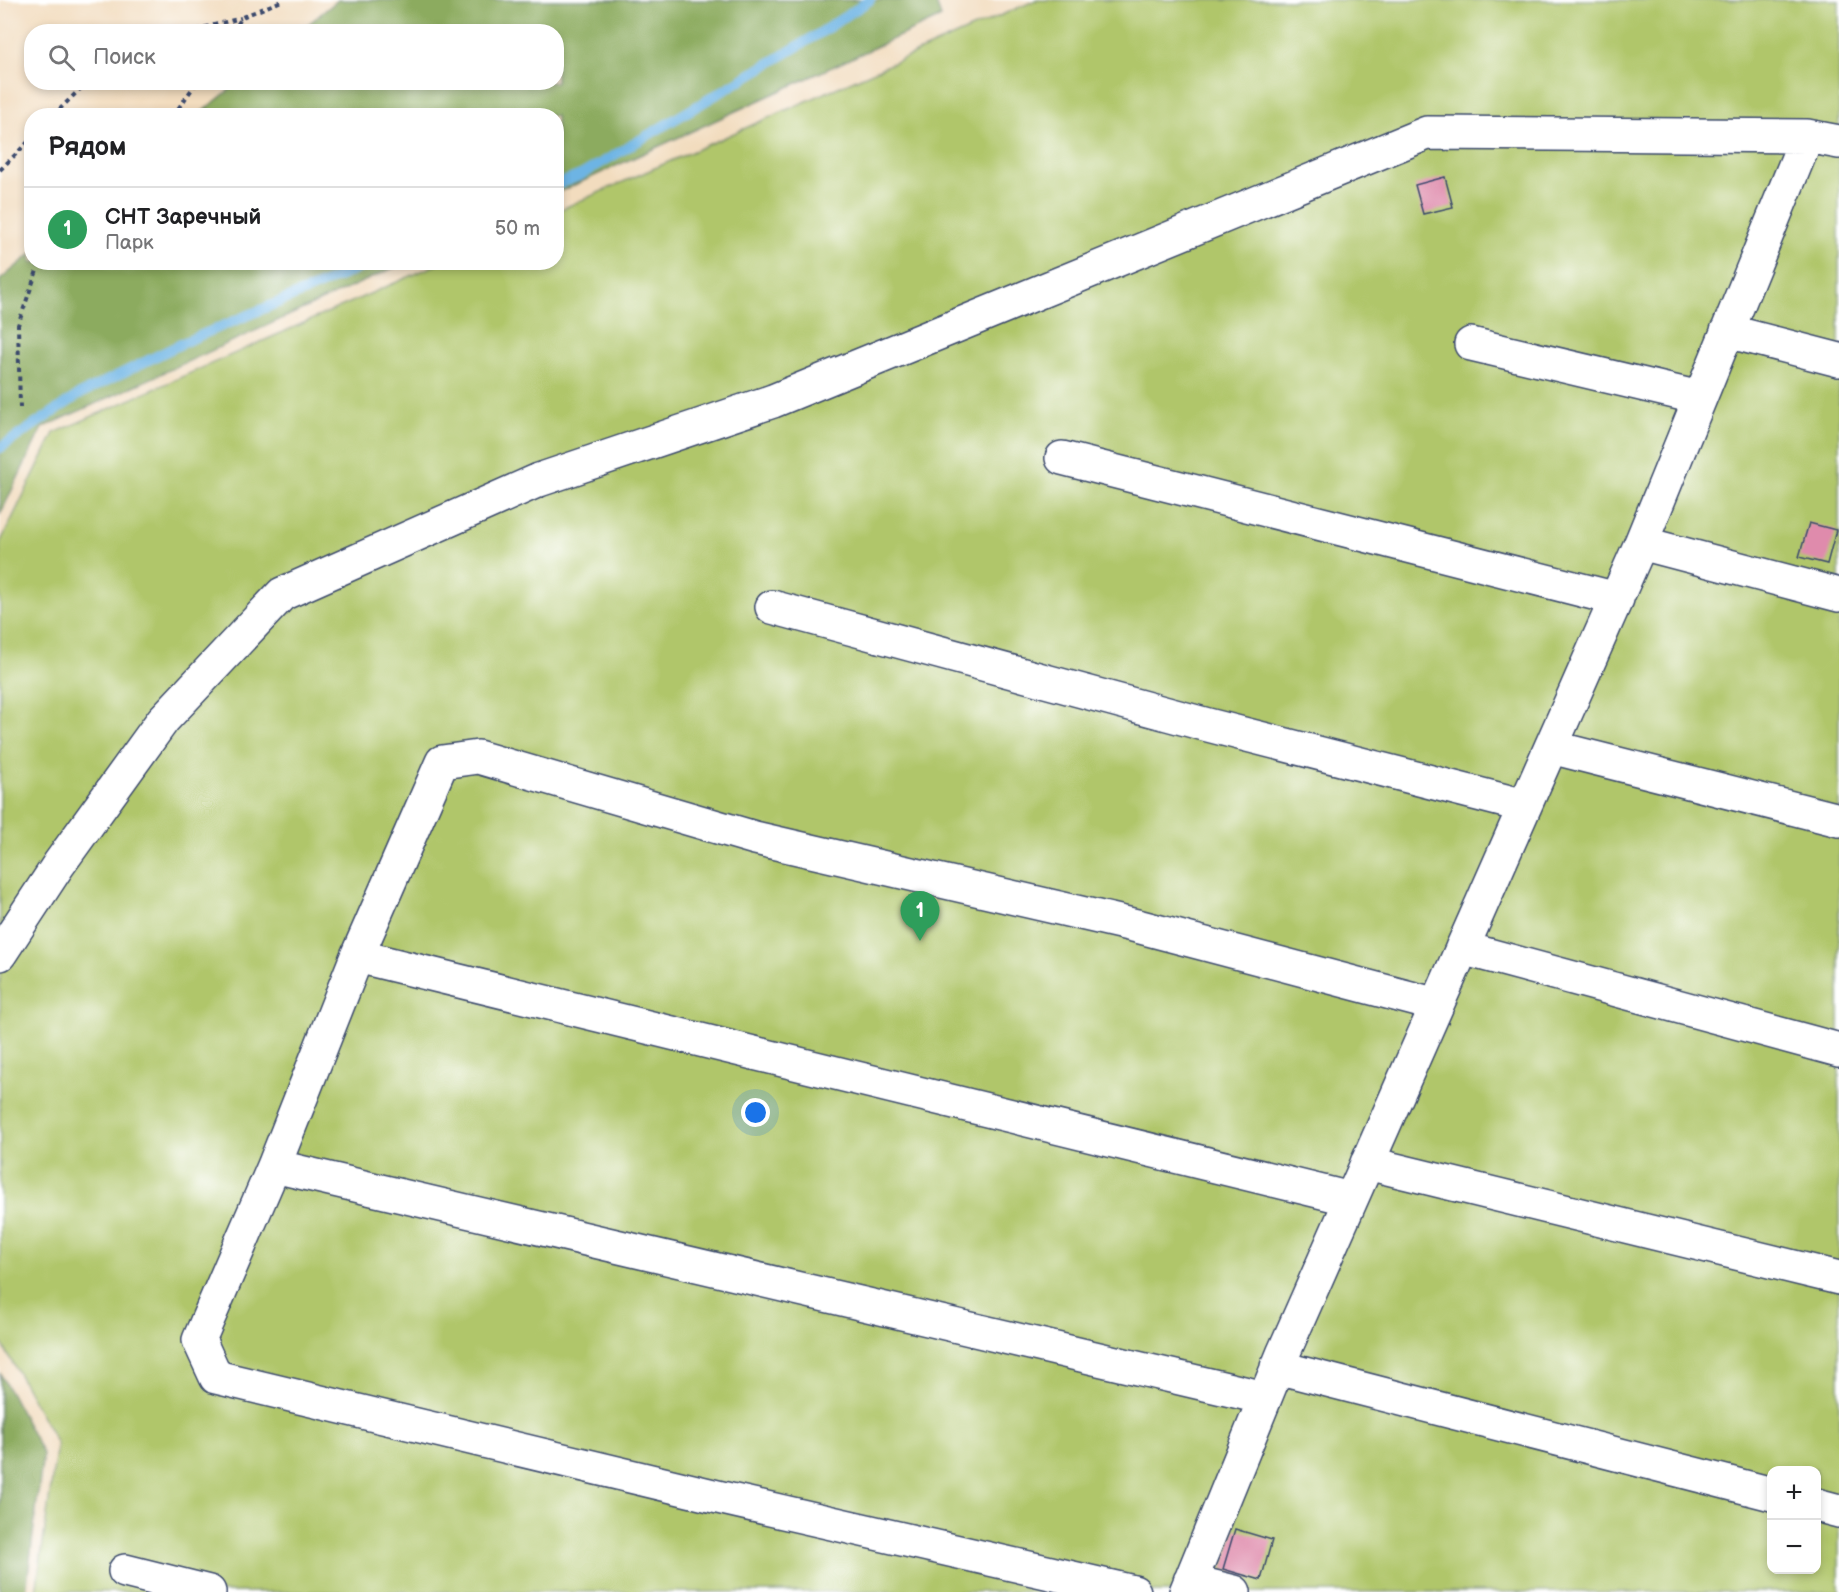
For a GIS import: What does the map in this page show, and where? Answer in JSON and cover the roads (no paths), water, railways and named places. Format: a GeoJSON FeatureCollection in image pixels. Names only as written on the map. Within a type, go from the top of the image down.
{"type":"FeatureCollection","features":[{"type":"Feature","properties":{"kind":"street"},"geometry":{"type":"LineString","coordinates":[[0,954],[59,864],[163,720],[282,594],[539,480],[773,401],[1427,133],[1807,136],[1839,142]]}},
{"type":"Feature","properties":{"kind":"street"},"geometry":{"type":"LineString","coordinates":[[1234,1592],[1188,1587],[1278,1367],[1641,543],[1807,136]]}},
{"type":"Feature","properties":{"kind":"street"},"geometry":{"type":"LineString","coordinates":[[1727,331],[1839,360]]}},
{"type":"Feature","properties":{"kind":"street"},"geometry":{"type":"LineString","coordinates":[[1471,344],[1700,398]]}},
{"type":"Feature","properties":{"kind":"street"},"geometry":{"type":"LineString","coordinates":[[1062,458],[1617,599]]}},
{"type":"Feature","properties":{"kind":"street"},"geometry":{"type":"LineString","coordinates":[[1641,543],[1839,595]]}},
{"type":"Feature","properties":{"kind":"street"},"geometry":{"type":"LineString","coordinates":[[772,607],[1208,725],[1525,806]]}},
{"type":"Feature","properties":{"kind":"street"},"geometry":{"type":"LineString","coordinates":[[1551,747],[1839,820]]}},
{"type":"Feature","properties":{"kind":"street"},"geometry":{"type":"LineString","coordinates":[[1134,1592],[722,1498],[216,1377],[199,1340],[274,1166],[357,956],[442,762],[478,757],[755,838],[1137,926],[1437,1005]]}},
{"type":"Feature","properties":{"kind":"street"},"geometry":{"type":"LineString","coordinates":[[1462,948],[1839,1050]]}},
{"type":"Feature","properties":{"kind":"street"},"geometry":{"type":"LineString","coordinates":[[357,956],[1351,1199]]}},
{"type":"Feature","properties":{"kind":"street"},"geometry":{"type":"LineString","coordinates":[[1367,1163],[1839,1278]]}},
{"type":"Feature","properties":{"kind":"street"},"geometry":{"type":"LineString","coordinates":[[274,1166],[1265,1398]]}},
{"type":"Feature","properties":{"kind":"street"},"geometry":{"type":"LineString","coordinates":[[1278,1367],[1767,1493]]}},
{"type":"Feature","properties":{"kind":"street"},"geometry":{"type":"LineString","coordinates":[[1821,1506],[1839,1511]]}},
{"type":"Feature","properties":{"kind":"street"},"geometry":{"type":"LineString","coordinates":[[125,1571],[210,1592]]}},
{"type":"Feature","properties":{"kind":"waterway"},"geometry":{"type":"LineString","coordinates":[[564,182],[581,175],[820,33],[870,0]]}},
{"type":"Feature","properties":{"kind":"waterway"},"geometry":{"type":"LineString","coordinates":[[0,448],[80,394],[187,341],[355,270]]}},
{"type":"Feature","properties":{"kind":"place","name":"СНТ Заречный"},"geometry":{"type":"Point","coordinates":[920,941]}}]}
